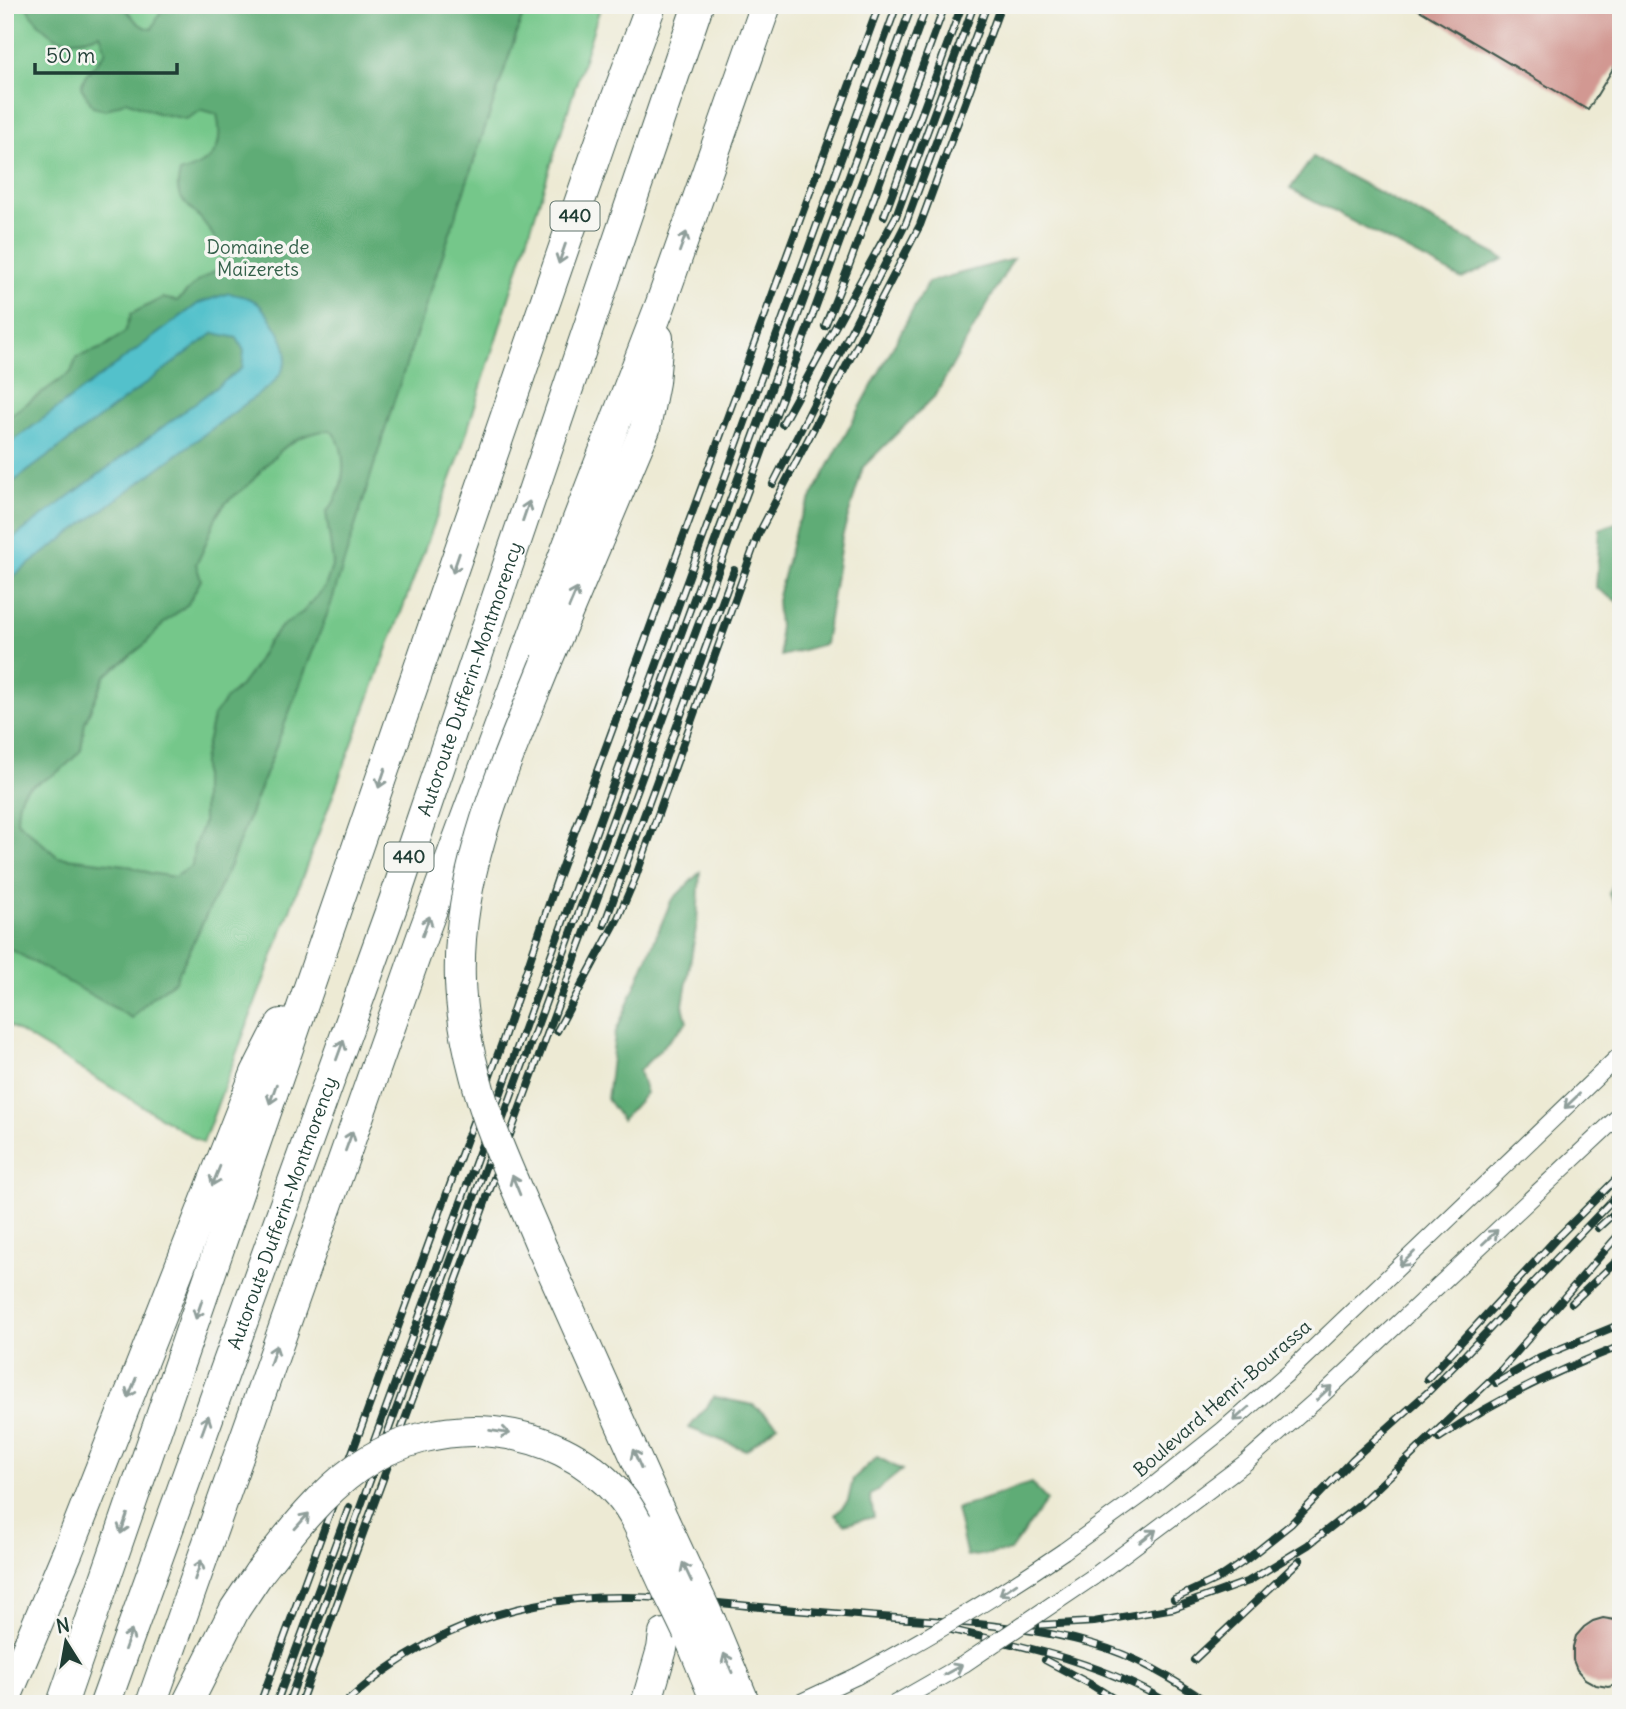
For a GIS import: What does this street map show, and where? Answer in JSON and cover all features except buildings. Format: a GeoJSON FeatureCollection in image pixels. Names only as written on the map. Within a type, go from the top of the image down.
{"type":"FeatureCollection","features":[{"type":"Feature","properties":{"kind":"highway"},"geometry":{"type":"LineString","coordinates":[[602,137],[639,5]]}},
{"type":"Feature","properties":{"kind":"highway","name":"440"},"geometry":{"type":"LineString","coordinates":[[62,1704],[602,137],[651,5]]}},
{"type":"Feature","properties":{"kind":"highway","name":"Autoroute Dufferin-Montmorency"},"geometry":{"type":"LineString","coordinates":[[105,1704],[394,901],[698,5]]}},
{"type":"Feature","properties":{"kind":"highway"},"geometry":{"type":"LineString","coordinates":[[151,1704],[424,931],[538,623],[660,306],[766,5]]}},
{"type":"Feature","properties":{"kind":"highway"},"geometry":{"type":"LineString","coordinates":[[660,306],[654,382],[645,429],[547,661],[481,832],[465,906],[460,982],[464,1023],[479,1090],[717,1704]]}},
{"type":"Feature","properties":{"kind":"highway"},"geometry":{"type":"LineString","coordinates":[[5,1700],[68,1551],[256,1073],[335,914]]}},
{"type":"Feature","properties":{"kind":"highway"},"geometry":{"type":"LineString","coordinates":[[187,1704],[222,1633],[258,1573],[322,1499],[357,1468],[390,1449],[446,1433],[477,1429],[506,1432],[544,1443],[572,1456],[599,1475],[620,1495],[641,1527],[659,1574],[664,1603],[745,1704]]}},
{"type":"Feature","properties":{"kind":"highway"},"geometry":{"type":"LineString","coordinates":[[17,1704],[68,1551]]}},
{"type":"Feature","properties":{"kind":"highway"},"geometry":{"type":"LineString","coordinates":[[646,1704],[662,1649],[687,1630]]}},
{"type":"Feature","properties":{"kind":"street","name":"Boulevard Henri-Bourassa"},"geometry":{"type":"LineString","coordinates":[[797,1704],[857,1676],[992,1600],[1143,1494],[1223,1430],[1290,1371],[1621,1054]]}},
{"type":"Feature","properties":{"kind":"street"},"geometry":{"type":"LineString","coordinates":[[894,1704],[964,1664],[1093,1577],[1245,1463],[1322,1395],[1621,1114]]}},
{"type":"Feature","properties":{"kind":"green space","name":"Domaine de Maizerets"},"geometry":{"type":"Polygon","coordinates":[[[5,5],[601,5],[458,460],[203,1143],[5,1023],[5,5]]]}},
{"type":"Feature","properties":{"kind":"green space"},"geometry":{"type":"Polygon","coordinates":[[[27,5],[113,5],[125,9],[140,25],[152,29],[164,5],[526,5],[394,401],[331,604],[231,863],[175,981],[151,998],[132,1018],[5,946],[5,419],[71,372],[77,357],[102,348],[125,332],[131,314],[162,298],[177,301],[197,282],[219,268],[223,253],[202,220],[182,200],[178,182],[180,173],[201,165],[214,153],[218,146],[219,126],[217,114],[202,110],[186,119],[157,113],[126,101],[106,110],[93,107],[81,87],[88,72],[106,51],[100,34],[76,40],[58,38],[42,27],[27,5]],[[330,430],[316,432],[294,441],[225,504],[196,564],[201,580],[188,604],[105,676],[85,722],[81,750],[60,771],[23,793],[17,821],[58,857],[126,865],[174,877],[192,866],[194,848],[203,823],[203,761],[213,717],[253,669],[268,642],[282,626],[303,612],[325,587],[333,563],[326,512],[338,495],[343,471],[341,448],[330,430]]]}},
{"type":"Feature","properties":{"kind":"green space"},"geometry":{"type":"Polygon","coordinates":[[[1313,157],[1504,259],[1462,279],[1290,189],[1313,157]]]}},
{"type":"Feature","properties":{"kind":"green space"},"geometry":{"type":"Polygon","coordinates":[[[1013,259],[935,396],[863,467],[842,537],[825,644],[781,656],[777,600],[796,526],[928,282],[1013,259]]]}},
{"type":"Feature","properties":{"kind":"green space"},"geometry":{"type":"Polygon","coordinates":[[[1621,521],[1621,604],[1596,588],[1600,529],[1621,521]]]}},
{"type":"Feature","properties":{"kind":"green space"},"geometry":{"type":"Polygon","coordinates":[[[1621,867],[1621,912],[1609,894],[1621,867]]]}},
{"type":"Feature","properties":{"kind":"green space"},"geometry":{"type":"Polygon","coordinates":[[[700,872],[697,923],[683,1005],[687,1022],[639,1071],[646,1093],[622,1120],[607,1099],[615,1034],[671,901],[700,872]]]}},
{"type":"Feature","properties":{"kind":"green space"},"geometry":{"type":"Polygon","coordinates":[[[714,1397],[753,1405],[778,1425],[746,1450],[689,1428],[714,1397]]]}},
{"type":"Feature","properties":{"kind":"green space"},"geometry":{"type":"Polygon","coordinates":[[[877,1457],[902,1470],[870,1496],[874,1517],[844,1524],[835,1515],[848,1501],[853,1479],[877,1457]]]}},
{"type":"Feature","properties":{"kind":"green space"},"geometry":{"type":"Polygon","coordinates":[[[1031,1483],[1047,1500],[1010,1551],[967,1557],[956,1509],[1031,1483]]]}},
{"type":"Feature","properties":{"kind":"water"},"geometry":{"type":"Polygon","coordinates":[[[229,293],[257,302],[276,327],[286,352],[284,368],[279,376],[271,385],[5,582],[5,544],[242,368],[244,351],[237,338],[214,333],[5,488],[5,447],[199,303],[229,293]]]}},
{"type":"Feature","properties":{"kind":"railway"},"geometry":{"type":"LineString","coordinates":[[260,1704],[502,1043],[557,880],[879,5]]}},
{"type":"Feature","properties":{"kind":"railway"},"geometry":{"type":"LineString","coordinates":[[363,1471],[897,5]]}},
{"type":"Feature","properties":{"kind":"railway"},"geometry":{"type":"LineString","coordinates":[[288,1704],[912,5]]}},
{"type":"Feature","properties":{"kind":"railway"},"geometry":{"type":"LineString","coordinates":[[300,1704],[927,5]]}},
{"type":"Feature","properties":{"kind":"railway"},"geometry":{"type":"LineString","coordinates":[[825,326],[945,5]]}},
{"type":"Feature","properties":{"kind":"railway"},"geometry":{"type":"LineString","coordinates":[[884,216],[962,5]]}},
{"type":"Feature","properties":{"kind":"railway"},"geometry":{"type":"LineString","coordinates":[[782,424],[896,216],[974,5]]}},
{"type":"Feature","properties":{"kind":"railway"},"geometry":{"type":"LineString","coordinates":[[773,484],[906,223],[987,5]]}},
{"type":"Feature","properties":{"kind":"railway"},"geometry":{"type":"LineString","coordinates":[[557,1031],[618,918],[636,876],[758,535],[920,225],[1001,5]]}},
{"type":"Feature","properties":{"kind":"railway"},"geometry":{"type":"LineString","coordinates":[[604,925],[734,570]]}},
{"type":"Feature","properties":{"kind":"railway"},"geometry":{"type":"LineString","coordinates":[[1427,1379],[1555,1240],[1621,1174]]}},
{"type":"Feature","properties":{"kind":"railway"},"geometry":{"type":"LineString","coordinates":[[1174,1599],[1221,1577],[1291,1524],[1353,1459],[1460,1360],[1621,1191]]}},
{"type":"Feature","properties":{"kind":"railway"},"geometry":{"type":"LineString","coordinates":[[1598,1228],[1621,1207]]}},
{"type":"Feature","properties":{"kind":"railway"},"geometry":{"type":"LineString","coordinates":[[1040,1625],[1094,1622],[1174,1608],[1249,1581],[1308,1545],[1359,1505],[1501,1370],[1621,1232]]}},
{"type":"Feature","properties":{"kind":"railway"},"geometry":{"type":"LineString","coordinates":[[1572,1303],[1621,1257]]}},
{"type":"Feature","properties":{"kind":"railway"},"geometry":{"type":"LineString","coordinates":[[1496,1383],[1540,1357],[1621,1324]]}},
{"type":"Feature","properties":{"kind":"railway"},"geometry":{"type":"LineString","coordinates":[[1439,1438],[1527,1387],[1621,1346]]}},
{"type":"Feature","properties":{"kind":"railway"},"geometry":{"type":"LineString","coordinates":[[276,1704],[349,1507]]}},
{"type":"Feature","properties":{"kind":"railway"},"geometry":{"type":"LineString","coordinates":[[1194,1660],[1300,1560]]}},
{"type":"Feature","properties":{"kind":"railway"},"geometry":{"type":"LineString","coordinates":[[344,1704],[409,1655],[482,1619],[535,1605],[612,1597],[689,1600],[1035,1631],[1093,1644],[1124,1655],[1168,1677],[1210,1704]]}},
{"type":"Feature","properties":{"kind":"railway"},"geometry":{"type":"LineString","coordinates":[[952,1630],[1037,1650],[1092,1667],[1170,1704]]}},
{"type":"Feature","properties":{"kind":"railway"},"geometry":{"type":"LineString","coordinates":[[1045,1660],[1122,1704]]}}]}
